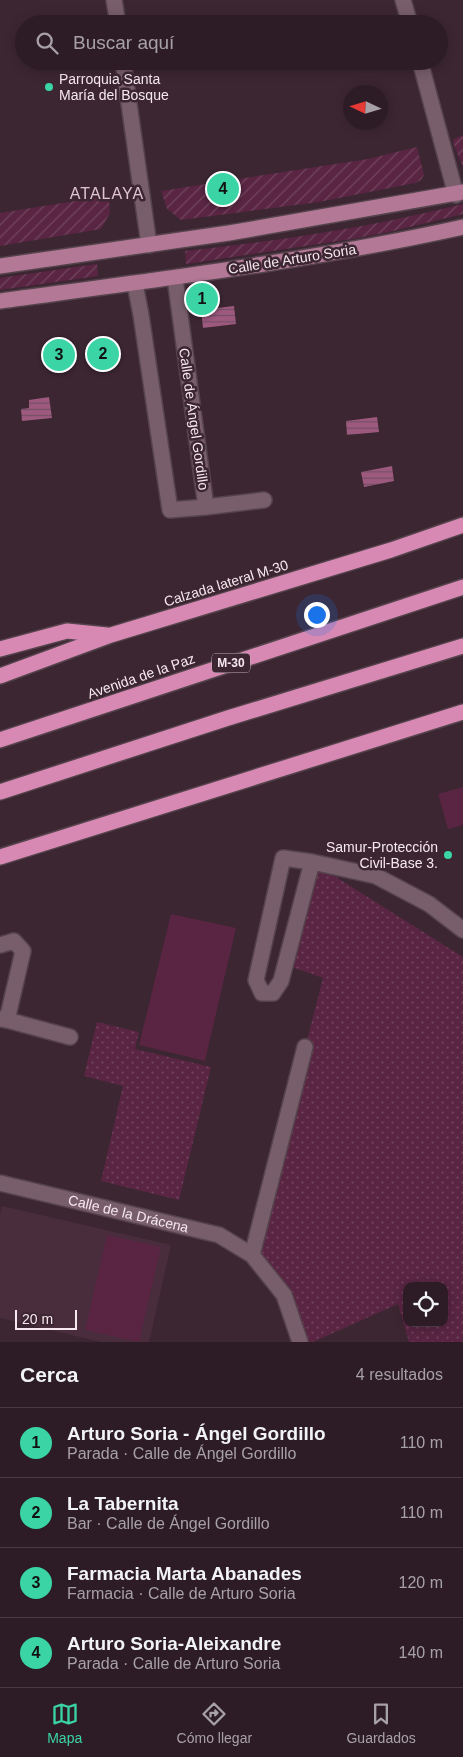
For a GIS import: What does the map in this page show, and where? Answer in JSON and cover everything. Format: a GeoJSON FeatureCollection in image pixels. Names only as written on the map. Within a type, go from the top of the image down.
{"type":"FeatureCollection","features":[{"type":"Feature","properties":{"kind":"highway","name":"Calzada lateral M-30"},"geometry":{"type":"LineString","coordinates":[[0,676],[111,636],[463,526]]}},
{"type":"Feature","properties":{"kind":"highway","name":"Avenida de la Paz"},"geometry":{"type":"LineString","coordinates":[[0,740],[463,587]]}},
{"type":"Feature","properties":{"kind":"highway"},"geometry":{"type":"LineString","coordinates":[[0,649],[67,631],[111,636]]}},
{"type":"Feature","properties":{"kind":"highway"},"geometry":{"type":"LineString","coordinates":[[0,792],[228,718],[463,646]]}},
{"type":"Feature","properties":{"kind":"highway"},"geometry":{"type":"LineString","coordinates":[[0,859],[19,851],[463,712]]}},
{"type":"Feature","properties":{"kind":"main road"},"geometry":{"type":"LineString","coordinates":[[0,266],[149,245],[460,194]]}},
{"type":"Feature","properties":{"kind":"main road","name":"Calle de Arturo Soria"},"geometry":{"type":"LineString","coordinates":[[0,301],[135,284],[317,256],[397,242],[463,227]]}},
{"type":"Feature","properties":{"kind":"street"},"geometry":{"type":"LineString","coordinates":[[114,0],[116,15]]}},
{"type":"Feature","properties":{"kind":"street"},"geometry":{"type":"LineString","coordinates":[[403,0],[407,15]]}},
{"type":"Feature","properties":{"kind":"street"},"geometry":{"type":"LineString","coordinates":[[124,70],[149,245]]}},
{"type":"Feature","properties":{"kind":"street"},"geometry":{"type":"LineString","coordinates":[[423,70],[460,194]]}},
{"type":"Feature","properties":{"kind":"street","name":"Calle de Ángel Gordillo"},"geometry":{"type":"LineString","coordinates":[[135,284],[142,315],[170,510],[206,507],[175,278]]}},
{"type":"Feature","properties":{"kind":"street"},"geometry":{"type":"LineString","coordinates":[[206,507],[264,500]]}},
{"type":"Feature","properties":{"kind":"street"},"geometry":{"type":"LineString","coordinates":[[312,862],[282,981],[273,993],[262,993],[256,980],[283,858],[312,862],[376,876],[429,904],[463,930]]}},
{"type":"Feature","properties":{"kind":"street"},"geometry":{"type":"LineString","coordinates":[[0,945],[14,941],[23,950],[3,1020],[70,1037]]}},
{"type":"Feature","properties":{"kind":"street"},"geometry":{"type":"LineString","coordinates":[[252,1255],[305,1047]]}},
{"type":"Feature","properties":{"kind":"street","name":"Calle de la Drácena"},"geometry":{"type":"LineString","coordinates":[[0,1183],[219,1235],[252,1255],[284,1295],[300,1342]]}},
{"type":"Feature","properties":{"kind":"shaded area"},"geometry":{"type":"Polygon","coordinates":[[[463,135],[463,167],[453,143],[454,139],[463,135]]]}},
{"type":"Feature","properties":{"kind":"shaded area"},"geometry":{"type":"Polygon","coordinates":[[[417,147],[424,175],[421,180],[415,183],[319,202],[181,220],[167,209],[161,191],[368,159],[417,147]]]}},
{"type":"Feature","properties":{"kind":"shaded area"},"geometry":{"type":"Polygon","coordinates":[[[100,197],[109,199],[110,213],[101,229],[0,246],[0,213],[100,197]]]}},
{"type":"Feature","properties":{"kind":"shaded area"},"geometry":{"type":"Polygon","coordinates":[[[463,204],[463,214],[389,232],[186,264],[185,251],[325,232],[394,220],[463,204]]]}},
{"type":"Feature","properties":{"kind":"shaded area"},"geometry":{"type":"Polygon","coordinates":[[[97,264],[98,276],[0,290],[0,278],[97,264]]]}},
{"type":"Feature","properties":{"kind":"shaded area"},"geometry":{"type":"Polygon","coordinates":[[[234,306],[236,324],[203,328],[201,310],[234,306]]]}},
{"type":"Feature","properties":{"kind":"shaded area"},"geometry":{"type":"Polygon","coordinates":[[[49,397],[52,418],[22,421],[21,409],[29,408],[29,400],[49,397]]]}},
{"type":"Feature","properties":{"kind":"shaded area"},"geometry":{"type":"Polygon","coordinates":[[[377,417],[379,432],[347,435],[346,421],[377,417]]]}},
{"type":"Feature","properties":{"kind":"shaded area"},"geometry":{"type":"Polygon","coordinates":[[[392,466],[394,481],[364,487],[361,472],[392,466]]]}},
{"type":"Feature","properties":{"kind":"shaded area"},"geometry":{"type":"Polygon","coordinates":[[[463,787],[463,825],[448,829],[438,794],[463,787]]]}},
{"type":"Feature","properties":{"kind":"shaded area"},"geometry":{"type":"Polygon","coordinates":[[[312,862],[463,957],[463,1342],[409,1342],[405,1327],[448,1327],[448,1282],[403,1282],[403,1321],[398,1304],[313,1342],[298,1342],[252,1255],[323,978],[286,965],[312,862]]]}},
{"type":"Feature","properties":{"kind":"shaded area"},"geometry":{"type":"Polygon","coordinates":[[[171,914],[236,928],[205,1061],[139,1045],[171,914]]]}},
{"type":"Feature","properties":{"kind":"shaded area"},"geometry":{"type":"Polygon","coordinates":[[[97,1022],[139,1032],[135,1049],[211,1067],[179,1200],[101,1181],[123,1086],[84,1076],[97,1022]]]}},
{"type":"Feature","properties":{"kind":"shaded area"},"geometry":{"type":"Polygon","coordinates":[[[2,1206],[171,1245],[149,1342],[101,1342],[0,1318],[0,1215],[2,1206]]]}},
{"type":"Feature","properties":{"kind":"shaded area"},"geometry":{"type":"Polygon","coordinates":[[[107,1235],[161,1247],[139,1342],[85,1330],[107,1235]]]}},
{"type":"Feature","properties":{"kind":"place","name":"Parroquia Santa María del Bosque"},"geometry":{"type":"Point","coordinates":[49,87]}},
{"type":"Feature","properties":{"kind":"place","name":"Arturo Soria-Aleixandre"},"geometry":{"type":"Point","coordinates":[223,189]}},
{"type":"Feature","properties":{"kind":"place","name":"Arturo Soria - Ángel Gordillo"},"geometry":{"type":"Point","coordinates":[202,299]}},
{"type":"Feature","properties":{"kind":"place","name":"La Tabernita"},"geometry":{"type":"Point","coordinates":[103,354]}},
{"type":"Feature","properties":{"kind":"place","name":"Farmacia Marta Abanades"},"geometry":{"type":"Point","coordinates":[59,355]}},
{"type":"Feature","properties":{"kind":"place","name":"Samur-Protección Civil-Base 3."},"geometry":{"type":"Point","coordinates":[448,855]}},
{"type":"Feature","properties":{"kind":"district","name":"ATALAYA"},"geometry":{"type":"Point","coordinates":[107,193]}}]}
